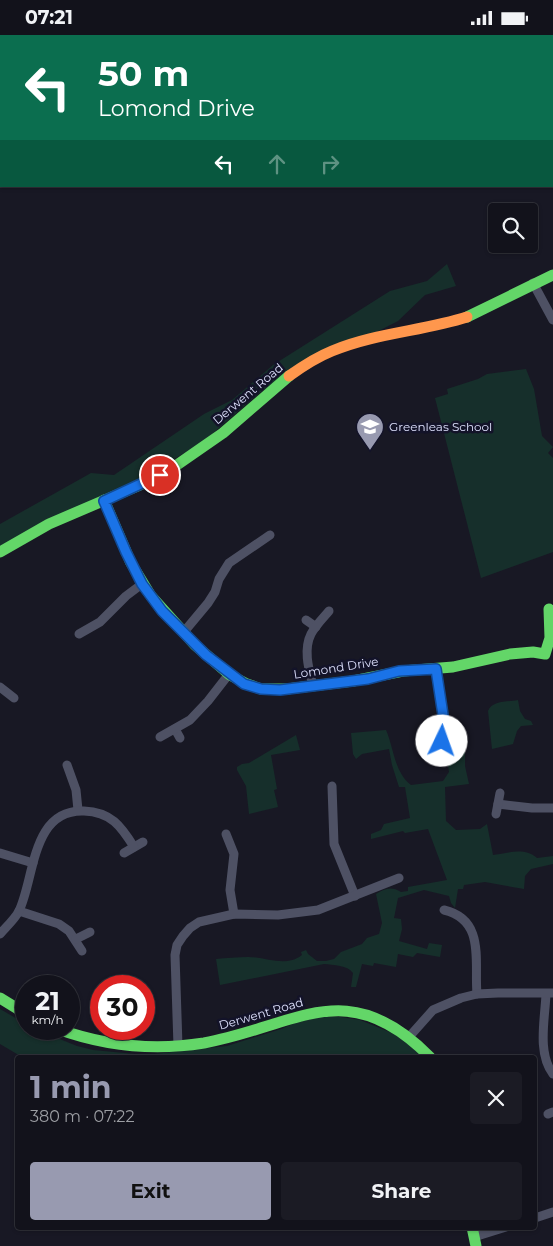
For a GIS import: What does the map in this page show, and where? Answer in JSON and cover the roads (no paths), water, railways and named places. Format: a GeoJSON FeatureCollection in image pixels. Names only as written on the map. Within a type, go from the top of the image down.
{"type":"FeatureCollection","features":[{"type":"Feature","properties":{"kind":"street","name":"Derwent Road"},"geometry":{"type":"LineString","coordinates":[[0,552],[41,528],[149,481],[171,469],[206,446],[284,379],[331,352],[385,335],[458,320],[485,310],[533,283],[553,275]]}},
{"type":"Feature","properties":{"kind":"street"},"geometry":{"type":"LineString","coordinates":[[533,283],[553,320]]}},
{"type":"Feature","properties":{"kind":"street","name":"Lomond Drive"},"geometry":{"type":"LineString","coordinates":[[104,501],[142,584],[162,611],[206,655],[244,684],[261,689],[280,690],[368,679],[399,671],[454,667],[523,651],[535,652],[549,657],[549,609]]}},
{"type":"Feature","properties":{"kind":"street"},"geometry":{"type":"LineString","coordinates":[[183,633],[208,603],[229,563],[251,541],[270,535]]}},
{"type":"Feature","properties":{"kind":"street"},"geometry":{"type":"LineString","coordinates":[[79,634],[96,630],[100,622],[126,596],[142,584]]}},
{"type":"Feature","properties":{"kind":"street"},"geometry":{"type":"LineString","coordinates":[[312,686],[307,657],[311,634],[329,611]]}},
{"type":"Feature","properties":{"kind":"street"},"geometry":{"type":"LineString","coordinates":[[306,620],[316,627]]}},
{"type":"Feature","properties":{"kind":"street"},"geometry":{"type":"LineString","coordinates":[[436,669],[443,715],[442,741]]}},
{"type":"Feature","properties":{"kind":"street"},"geometry":{"type":"LineString","coordinates":[[160,737],[190,720],[208,701],[229,673]]}},
{"type":"Feature","properties":{"kind":"street"},"geometry":{"type":"LineString","coordinates":[[0,687],[14,698]]}},
{"type":"Feature","properties":{"kind":"street"},"geometry":{"type":"LineString","coordinates":[[175,729],[180,739]]}},
{"type":"Feature","properties":{"kind":"street"},"geometry":{"type":"LineString","coordinates":[[430,740],[452,743]]}},
{"type":"Feature","properties":{"kind":"street"},"geometry":{"type":"LineString","coordinates":[[68,764],[76,790],[78,810]]}},
{"type":"Feature","properties":{"kind":"street"},"geometry":{"type":"LineString","coordinates":[[332,786],[334,844],[355,897]]}},
{"type":"Feature","properties":{"kind":"street"},"geometry":{"type":"LineString","coordinates":[[496,814],[500,793]]}},
{"type":"Feature","properties":{"kind":"street"},"geometry":{"type":"LineString","coordinates":[[498,804],[532,808],[553,808]]}},
{"type":"Feature","properties":{"kind":"street"},"geometry":{"type":"LineString","coordinates":[[0,934],[19,911],[39,843],[57,819],[67,813],[78,810],[102,813],[121,827],[134,847]]}},
{"type":"Feature","properties":{"kind":"street"},"geometry":{"type":"LineString","coordinates":[[226,834],[234,854],[230,890],[234,914]]}},
{"type":"Feature","properties":{"kind":"street"},"geometry":{"type":"LineString","coordinates":[[124,853],[143,842]]}},
{"type":"Feature","properties":{"kind":"street"},"geometry":{"type":"LineString","coordinates":[[0,853],[33,863]]}},
{"type":"Feature","properties":{"kind":"street"},"geometry":{"type":"LineString","coordinates":[[178,1046],[175,970],[177,945],[186,932],[199,922],[234,914],[278,915],[318,910],[355,897],[399,878]]}},
{"type":"Feature","properties":{"kind":"street"},"geometry":{"type":"LineString","coordinates":[[444,910],[451,911],[469,923],[474,933],[476,994]]}},
{"type":"Feature","properties":{"kind":"street"},"geometry":{"type":"LineString","coordinates":[[19,911],[59,924],[76,939],[82,951]]}},
{"type":"Feature","properties":{"kind":"street"},"geometry":{"type":"LineString","coordinates":[[76,939],[90,932]]}},
{"type":"Feature","properties":{"kind":"street"},"geometry":{"type":"LineString","coordinates":[[409,1037],[433,1010],[450,1002],[476,994],[550,994],[544,1034],[546,1060],[553,1074]]}},
{"type":"Feature","properties":{"kind":"street"},"geometry":{"type":"LineString","coordinates":[[0,998],[15,1007]]}},
{"type":"Feature","properties":{"kind":"street","name":"Derwent Road"},"geometry":{"type":"LineString","coordinates":[[80,1035],[115,1045],[140,1048],[178,1046],[222,1040],[322,1011],[342,1011],[362,1014],[391,1026],[409,1037],[428,1055]]}},
{"type":"Feature","properties":{"kind":"street"},"geometry":{"type":"LineString","coordinates":[[537,1217],[553,1212]]}},
{"type":"Feature","properties":{"kind":"street"},"geometry":{"type":"LineString","coordinates":[[474,1237],[496,1230]]}},
{"type":"Feature","properties":{"kind":"place","name":"Greenleas School"},"geometry":{"type":"Point","coordinates":[370,451]}}]}
